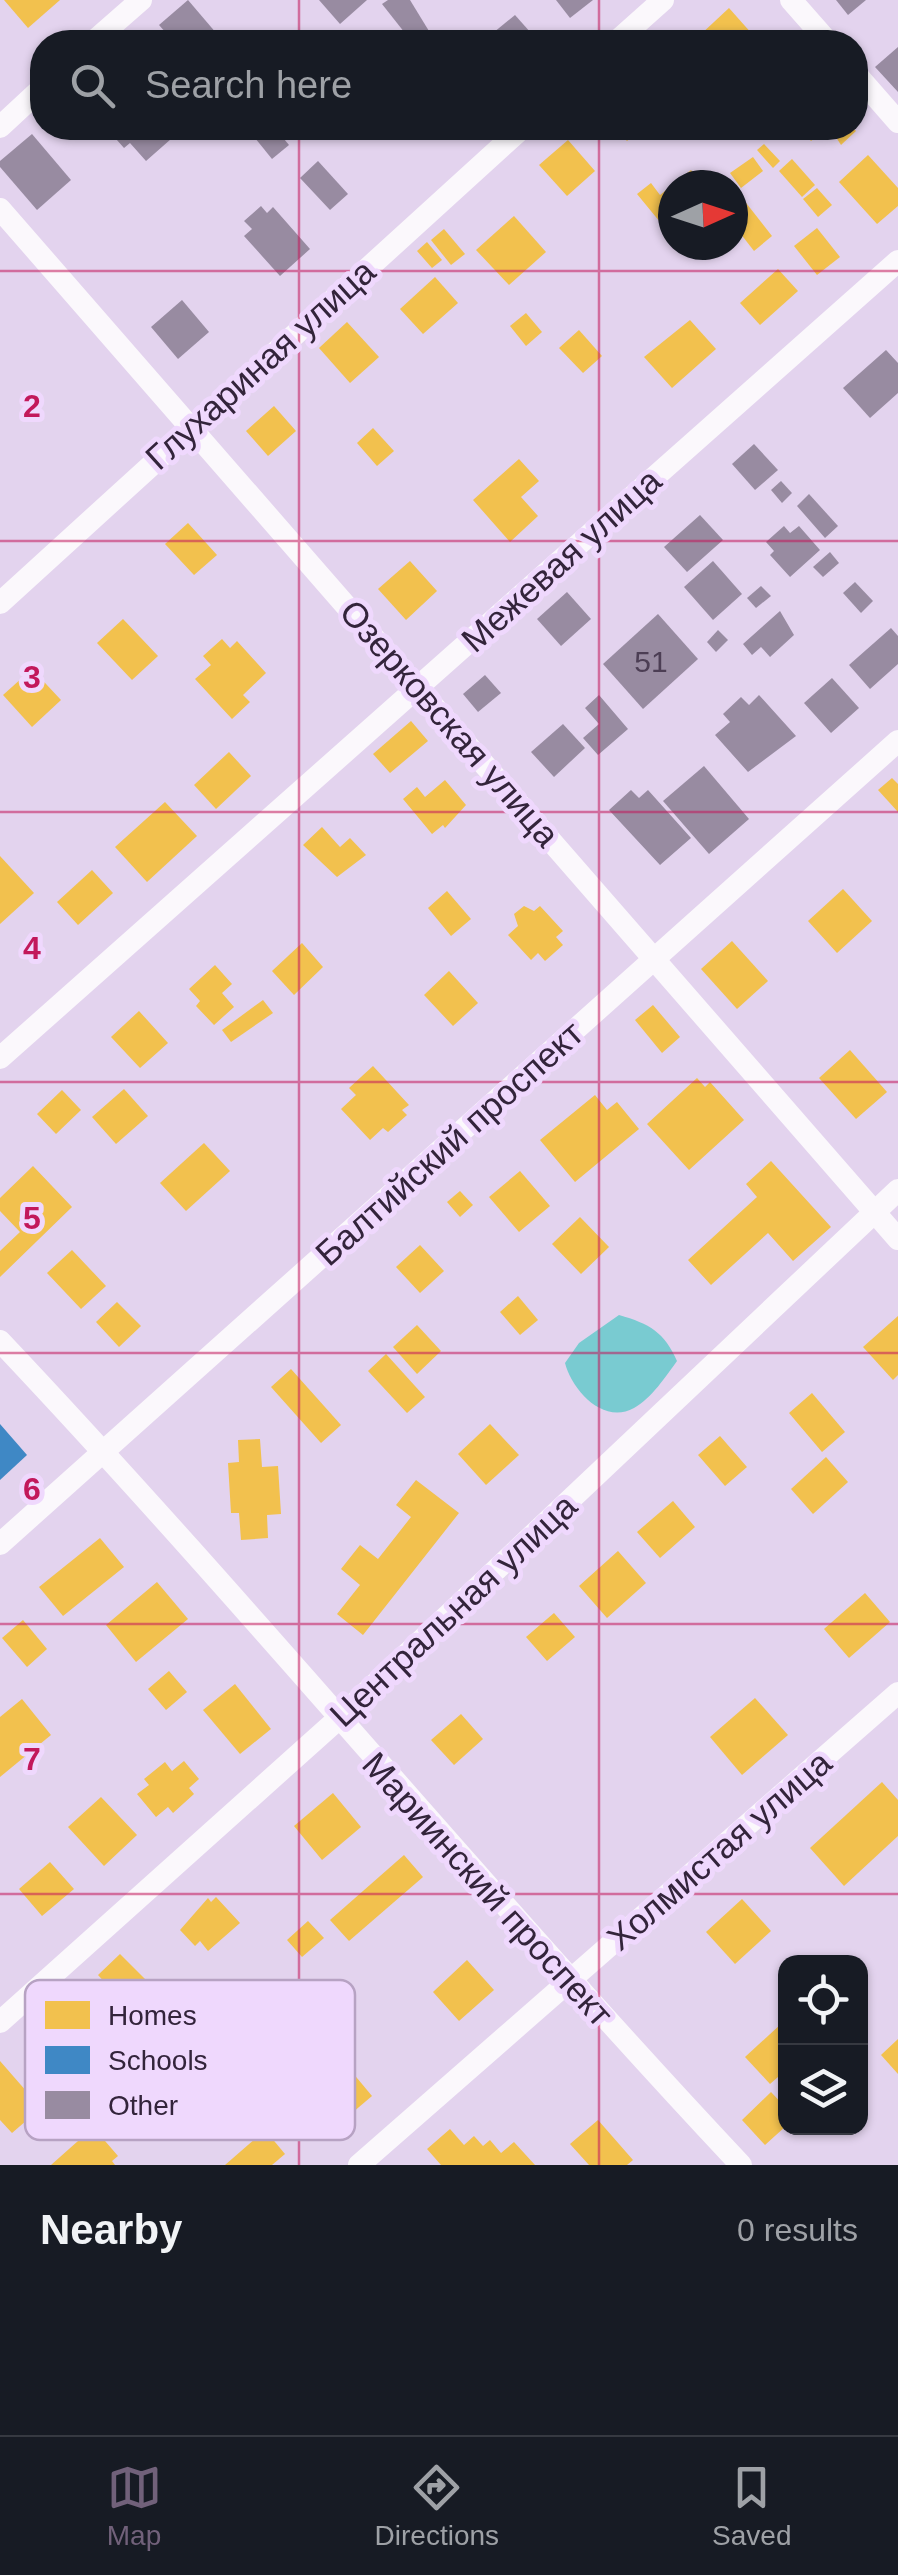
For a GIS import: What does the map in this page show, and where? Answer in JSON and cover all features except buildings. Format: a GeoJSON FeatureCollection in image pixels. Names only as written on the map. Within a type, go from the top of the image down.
{"type":"FeatureCollection","features":[{"type":"Feature","properties":{"kind":"street"},"geometry":{"type":"LineString","coordinates":[[107,30],[140,0]]}},
{"type":"Feature","properties":{"kind":"street"},"geometry":{"type":"LineString","coordinates":[[629,30],[663,0]]}},
{"type":"Feature","properties":{"kind":"street"},"geometry":{"type":"LineString","coordinates":[[791,0],[817,30]]}},
{"type":"Feature","properties":{"kind":"street"},"geometry":{"type":"LineString","coordinates":[[868,88],[898,122]]}},
{"type":"Feature","properties":{"kind":"street"},"geometry":{"type":"LineString","coordinates":[[0,127],[30,99]]}},
{"type":"Feature","properties":{"kind":"street","name":"Глухариная улица"},"geometry":{"type":"LineString","coordinates":[[0,602],[509,140]]}},
{"type":"Feature","properties":{"kind":"street","name":"Озерковская улица"},"geometry":{"type":"LineString","coordinates":[[0,209],[898,1239]]}},
{"type":"Feature","properties":{"kind":"street","name":"Межевая улица"},"geometry":{"type":"LineString","coordinates":[[0,1058],[898,261]]}},
{"type":"Feature","properties":{"kind":"street","name":"Балтийский проспект"},"geometry":{"type":"LineString","coordinates":[[0,1544],[898,741]]}},
{"type":"Feature","properties":{"kind":"street","name":"Центральная улица"},"geometry":{"type":"LineString","coordinates":[[47,1980],[337,1720],[898,1190]]}},
{"type":"Feature","properties":{"kind":"street","name":"Мариинский проспект"},"geometry":{"type":"LineString","coordinates":[[0,1341],[102,1450],[568,1981],[741,2165]]}},
{"type":"Feature","properties":{"kind":"street","name":"Холмистая улица"},"geometry":{"type":"LineString","coordinates":[[358,2165],[898,1693]]}},
{"type":"Feature","properties":{"kind":"street","name":"Центральная улица"},"geometry":{"type":"LineString","coordinates":[[0,2022],[25,2000]]}},
{"type":"Feature","properties":{"kind":"shaded area"},"geometry":{"type":"Polygon","coordinates":[[[619,1315],[655,1330],[677,1361],[641,1404],[611,1412],[582,1394],[565,1363],[579,1343],[619,1315]]]}}]}
